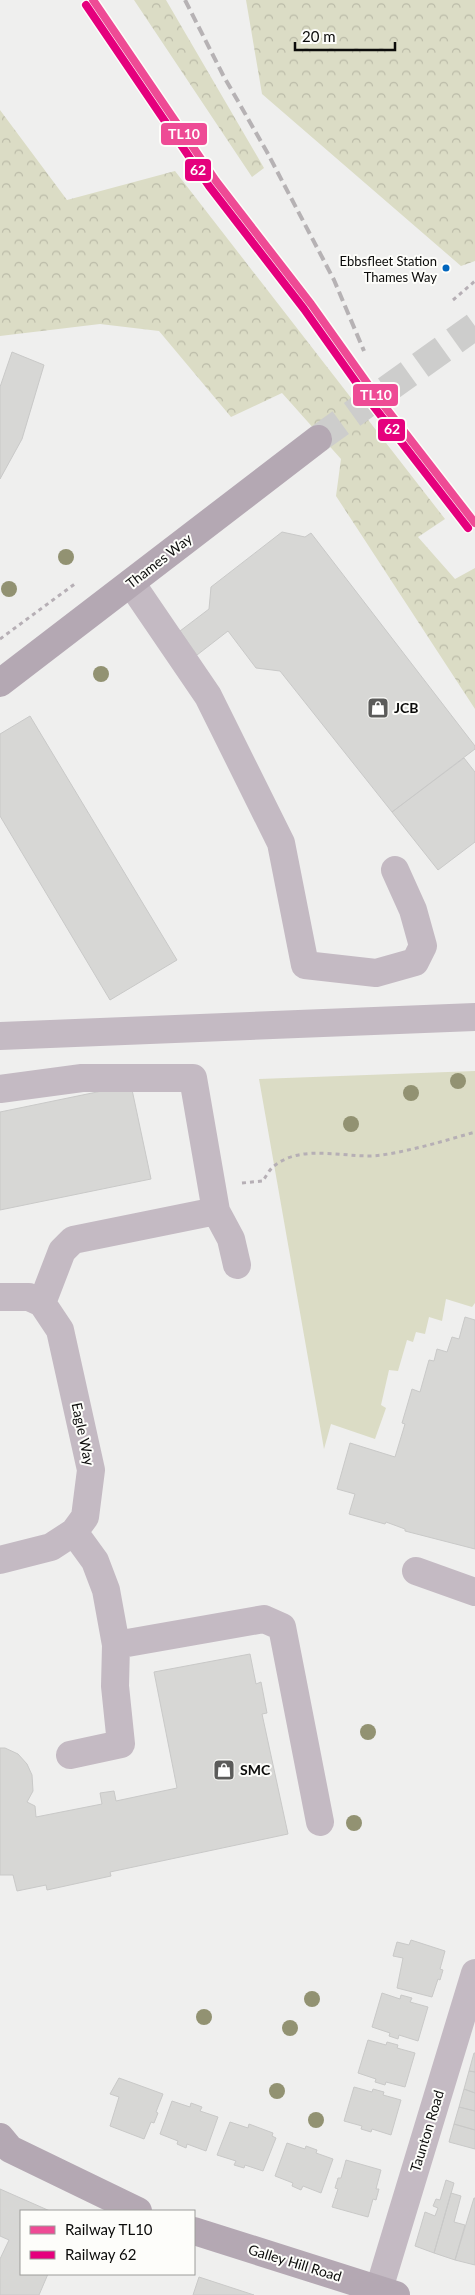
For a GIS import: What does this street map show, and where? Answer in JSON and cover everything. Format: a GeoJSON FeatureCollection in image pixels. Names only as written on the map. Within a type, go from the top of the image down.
{"type":"FeatureCollection","features":[{"type":"Feature","properties":{"kind":"main road","name":"Thames Way"},"geometry":{"type":"LineString","coordinates":[[0,683],[318,439]]}},
{"type":"Feature","properties":{"kind":"main road"},"geometry":{"type":"LineString","coordinates":[[0,2137],[10,2149],[136,2210]]}},
{"type":"Feature","properties":{"kind":"main road","name":"Galley Hill Road"},"geometry":{"type":"LineString","coordinates":[[195,2232],[388,2292]]}},
{"type":"Feature","properties":{"kind":"street"},"geometry":{"type":"LineString","coordinates":[[131,583],[208,696],[282,842],[305,964],[376,973],[415,962],[423,946],[413,910],[395,870]]}},
{"type":"Feature","properties":{"kind":"street"},"geometry":{"type":"LineString","coordinates":[[0,1036],[475,1016]]}},
{"type":"Feature","properties":{"kind":"street"},"geometry":{"type":"LineString","coordinates":[[0,1090],[82,1078],[193,1078],[214,1199],[231,1239],[237,1265]]}},
{"type":"Feature","properties":{"kind":"street"},"geometry":{"type":"LineString","coordinates":[[0,1298],[29,1297],[42,1303],[62,1251],[73,1240],[214,1199]]}},
{"type":"Feature","properties":{"kind":"street","name":"Eagle Way"},"geometry":{"type":"LineString","coordinates":[[0,1560],[51,1547],[74,1532],[85,1517],[91,1470],[60,1330],[42,1303]]}},
{"type":"Feature","properties":{"kind":"street"},"geometry":{"type":"LineString","coordinates":[[70,1755],[120,1744],[115,1686],[116,1645],[106,1590],[95,1561],[74,1532]]}},
{"type":"Feature","properties":{"kind":"street"},"geometry":{"type":"LineString","coordinates":[[416,1571],[475,1592]]}},
{"type":"Feature","properties":{"kind":"street"},"geometry":{"type":"LineString","coordinates":[[116,1645],[264,1619],[282,1627],[320,1822]]}},
{"type":"Feature","properties":{"kind":"street","name":"Taunton Road"},"geometry":{"type":"LineString","coordinates":[[388,2292],[475,1972]]}},
{"type":"Feature","properties":{"kind":"path"},"geometry":{"type":"LineString","coordinates":[[453,300],[475,281]]}},
{"type":"Feature","properties":{"kind":"path"},"geometry":{"type":"LineString","coordinates":[[214,1199],[263,1181],[274,1166],[291,1157],[324,1152],[380,1155],[423,1147],[475,1132]]}},
{"type":"Feature","properties":{"kind":"green space"},"geometry":{"type":"Polygon","coordinates":[[[134,0],[166,0],[264,168],[252,177],[134,0]]]}},
{"type":"Feature","properties":{"kind":"green space"},"geometry":{"type":"Polygon","coordinates":[[[246,0],[475,0],[475,261],[461,266],[262,94],[246,0]]]}},
{"type":"Feature","properties":{"kind":"green space"},"geometry":{"type":"Polygon","coordinates":[[[0,110],[67,200],[175,171],[445,519],[418,537],[455,579],[475,568],[475,709],[336,496],[341,459],[282,393],[231,417],[159,331],[100,324],[0,336],[0,110]]]}},
{"type":"Feature","properties":{"kind":"green space"},"geometry":{"type":"Polygon","coordinates":[[[475,1071],[475,1303],[472,1307],[446,1299],[442,1321],[429,1317],[425,1334],[416,1332],[413,1342],[407,1340],[398,1371],[389,1370],[381,1405],[386,1408],[375,1439],[331,1424],[324,1449],[259,1079],[475,1071]]]}},
{"type":"Feature","properties":{"kind":"building"},"geometry":{"type":"Polygon","coordinates":[[[12,352],[44,365],[22,439],[0,479],[0,387],[12,352]]]}},
{"type":"Feature","properties":{"kind":"building","name":"JCB"},"geometry":{"type":"Polygon","coordinates":[[[282,532],[305,537],[311,533],[475,746],[475,749],[392,812],[280,671],[256,668],[228,631],[197,655],[180,631],[209,609],[211,587],[282,532]]]}},
{"type":"Feature","properties":{"kind":"building"},"geometry":{"type":"Polygon","coordinates":[[[30,716],[177,960],[110,1000],[0,816],[0,734],[30,716]]]}},
{"type":"Feature","properties":{"kind":"building"},"geometry":{"type":"Polygon","coordinates":[[[464,758],[475,772],[475,842],[438,870],[392,812],[464,758]]]}},
{"type":"Feature","properties":{"kind":"building"},"geometry":{"type":"Polygon","coordinates":[[[131,1085],[151,1179],[0,1210],[0,1112],[131,1085]]]}},
{"type":"Feature","properties":{"kind":"building"},"geometry":{"type":"Polygon","coordinates":[[[465,1317],[475,1320],[475,1549],[405,1531],[405,1529],[386,1522],[385,1524],[349,1514],[355,1494],[337,1489],[350,1443],[395,1457],[405,1424],[402,1423],[412,1389],[420,1392],[429,1360],[434,1361],[437,1349],[447,1352],[452,1337],[459,1339],[465,1317]]]}},
{"type":"Feature","properties":{"kind":"building","name":"SMC"},"geometry":{"type":"Polygon","coordinates":[[[250,1654],[256,1684],[261,1682],[267,1713],[262,1714],[288,1834],[110,1872],[111,1876],[47,1890],[46,1885],[17,1891],[13,1875],[0,1875],[0,1748],[5,1748],[18,1754],[27,1764],[32,1775],[33,1791],[27,1802],[35,1806],[36,1817],[102,1804],[100,1793],[114,1791],[116,1801],[177,1788],[154,1672],[250,1654]]]}},
{"type":"Feature","properties":{"kind":"building"},"geometry":{"type":"Polygon","coordinates":[[[411,1940],[445,1951],[440,1969],[443,1970],[432,1997],[397,1988],[403,1958],[393,1956],[397,1942],[409,1945],[411,1940]]]}},
{"type":"Feature","properties":{"kind":"building"},"geometry":{"type":"Polygon","coordinates":[[[382,1993],[400,1999],[401,1995],[412,1998],[410,2002],[428,2007],[418,2041],[399,2035],[398,2039],[389,2036],[390,2033],[372,2027],[382,1993]]]}},
{"type":"Feature","properties":{"kind":"building"},"geometry":{"type":"Polygon","coordinates":[[[368,2040],[386,2045],[387,2042],[398,2045],[397,2048],[415,2053],[405,2087],[386,2082],[385,2085],[375,2082],[376,2079],[358,2073],[368,2040]]]}},
{"type":"Feature","properties":{"kind":"building"},"geometry":{"type":"Polygon","coordinates":[[[475,2053],[475,2072],[469,2071],[475,2053]]]}},
{"type":"Feature","properties":{"kind":"building"},"geometry":{"type":"Polygon","coordinates":[[[469,2071],[475,2072],[475,2093],[464,2089],[469,2071]]]}},
{"type":"Feature","properties":{"kind":"building"},"geometry":{"type":"Polygon","coordinates":[[[119,2078],[163,2094],[154,2123],[151,2122],[144,2139],[110,2126],[119,2097],[110,2094],[119,2078]]]}},
{"type":"Feature","properties":{"kind":"building"},"geometry":{"type":"Polygon","coordinates":[[[354,2087],[372,2092],[373,2089],[384,2092],[383,2095],[401,2100],[391,2135],[372,2129],[371,2132],[361,2129],[362,2126],[344,2121],[354,2087]]]}},
{"type":"Feature","properties":{"kind":"building"},"geometry":{"type":"Polygon","coordinates":[[[464,2089],[475,2093],[475,2111],[459,2107],[464,2089]]]}},
{"type":"Feature","properties":{"kind":"building"},"geometry":{"type":"Polygon","coordinates":[[[172,2101],[190,2107],[191,2103],[202,2107],[200,2111],[218,2117],[206,2151],[187,2144],[186,2148],[177,2144],[178,2141],[160,2134],[172,2101]]]}},
{"type":"Feature","properties":{"kind":"building"},"geometry":{"type":"Polygon","coordinates":[[[459,2107],[475,2111],[475,2130],[454,2124],[459,2107]]]}},
{"type":"Feature","properties":{"kind":"building"},"geometry":{"type":"Polygon","coordinates":[[[230,2122],[248,2128],[249,2124],[273,2133],[272,2136],[276,2138],[263,2171],[245,2165],[244,2168],[234,2165],[236,2161],[217,2155],[230,2122]]]}},
{"type":"Feature","properties":{"kind":"building"},"geometry":{"type":"Polygon","coordinates":[[[454,2124],[475,2130],[475,2149],[449,2142],[454,2124]]]}},
{"type":"Feature","properties":{"kind":"building"},"geometry":{"type":"Polygon","coordinates":[[[287,2143],[305,2149],[306,2146],[317,2150],[316,2153],[333,2159],[321,2193],[303,2186],[301,2190],[292,2186],[293,2183],[275,2176],[287,2143]]]}},
{"type":"Feature","properties":{"kind":"building"},"geometry":{"type":"Polygon","coordinates":[[[346,2160],[381,2170],[376,2189],[379,2189],[376,2200],[373,2199],[368,2217],[332,2207],[338,2189],[335,2188],[338,2178],[341,2178],[346,2160]]]}},
{"type":"Feature","properties":{"kind":"building"},"geometry":{"type":"Polygon","coordinates":[[[446,2180],[454,2183],[434,2253],[415,2246],[425,2212],[435,2216],[438,2208],[433,2206],[436,2199],[440,2200],[446,2180]]]}},
{"type":"Feature","properties":{"kind":"building"},"geometry":{"type":"Polygon","coordinates":[[[0,2189],[48,2210],[20,2210],[20,2275],[48,2275],[39,2295],[0,2295],[0,2259],[9,2240],[0,2236],[0,2189]]]}},
{"type":"Feature","properties":{"kind":"building"},"geometry":{"type":"Polygon","coordinates":[[[451,2193],[461,2196],[454,2222],[465,2225],[455,2260],[434,2253],[451,2193]]]}},
{"type":"Feature","properties":{"kind":"building"},"geometry":{"type":"Polygon","coordinates":[[[475,2198],[475,2265],[455,2260],[475,2198]]]}},
{"type":"Feature","properties":{"kind":"building"},"geometry":{"type":"Polygon","coordinates":[[[199,2277],[254,2295],[193,2295],[199,2277]]]}},
{"type":"Feature","properties":{"kind":"tunnel"},"geometry":{"type":"LineString","coordinates":[[318,439],[475,326]]}},
{"type":"Feature","properties":{"kind":"railway"},"geometry":{"type":"LineString","coordinates":[[185,0],[223,75],[267,152],[334,280],[364,351]]}},
{"type":"Feature","properties":{"kind":"rail line","name":"TL10"},"geometry":{"type":"LineString","coordinates":[[93,0],[216,181],[311,304],[375,394],[475,523]]}},
{"type":"Feature","properties":{"kind":"rail line","name":"62"},"geometry":{"type":"LineString","coordinates":[[86,5],[209,186],[304,309],[368,399],[468,528]]}},
{"type":"Feature","properties":{"kind":"place","name":"Ebbsfleet Station Thames Way"},"geometry":{"type":"Point","coordinates":[446,268]}},
{"type":"Feature","properties":{"kind":"place","name":"JCB"},"geometry":{"type":"Point","coordinates":[378,708]}},
{"type":"Feature","properties":{"kind":"place","name":"SMC"},"geometry":{"type":"Point","coordinates":[224,1770]}}]}
